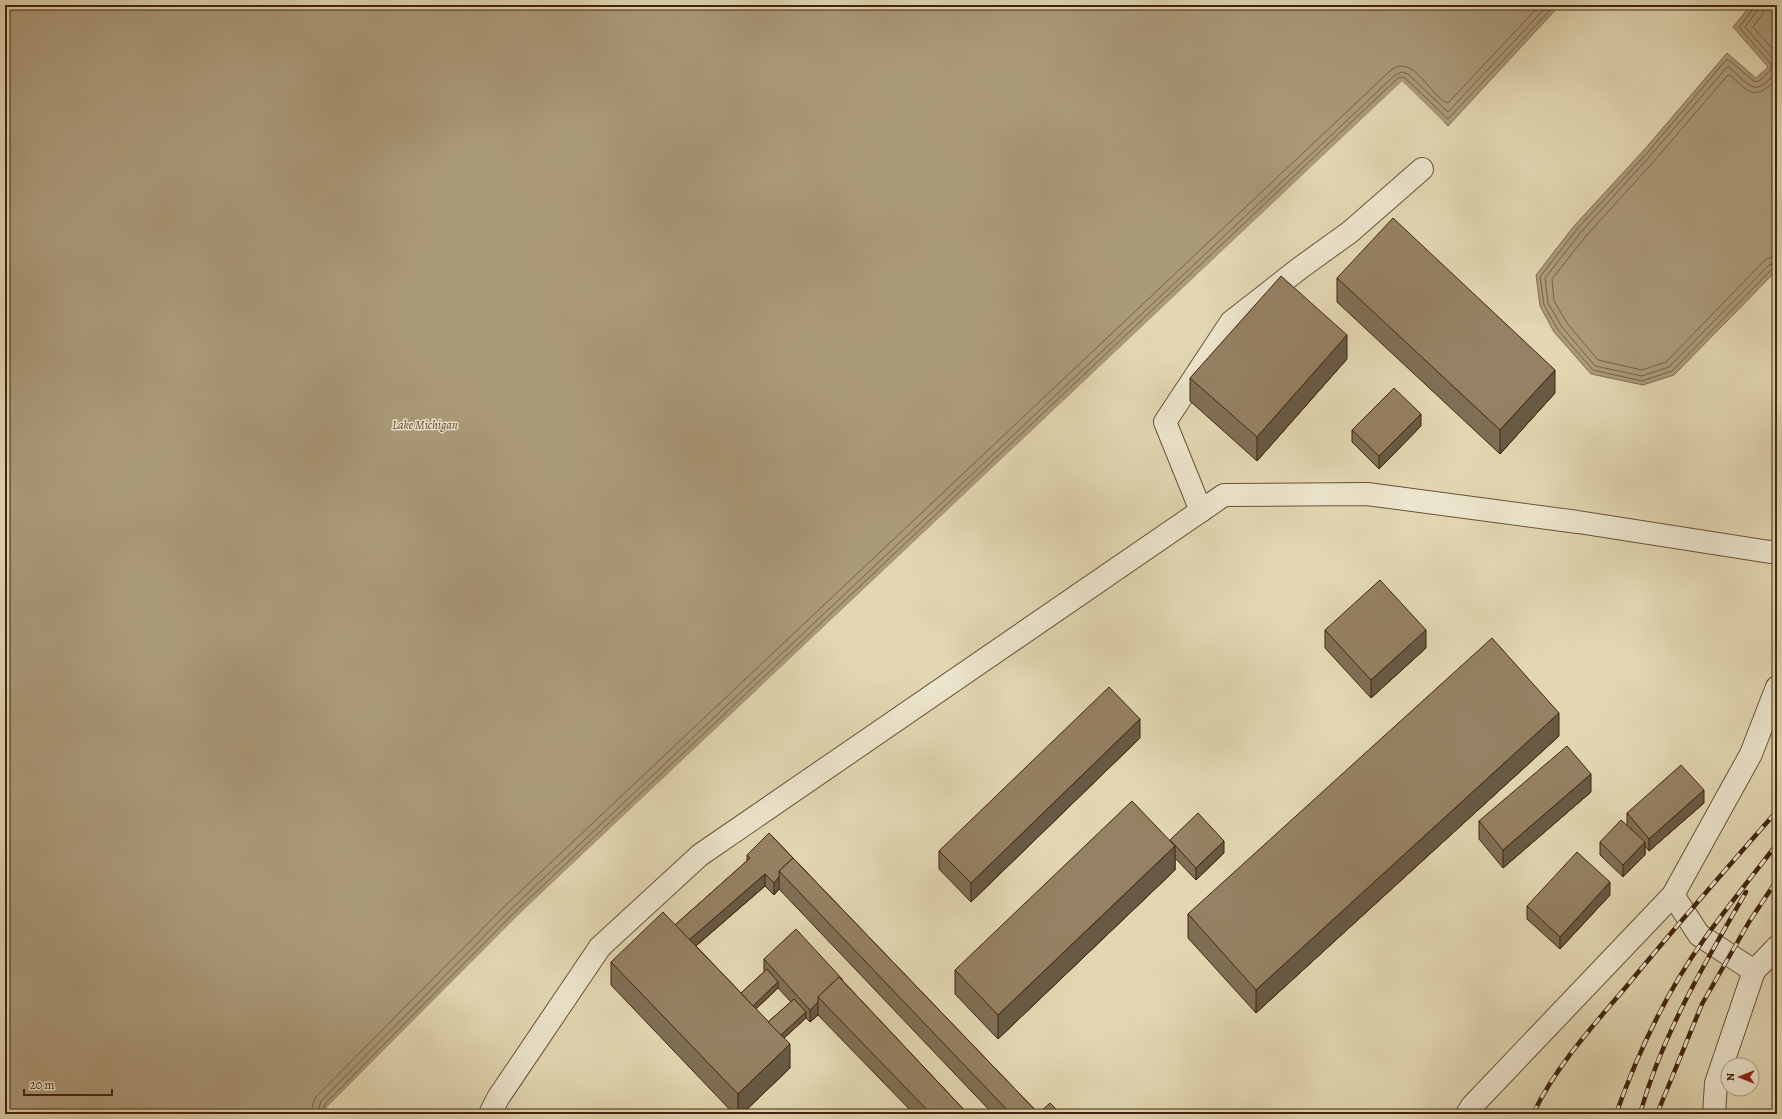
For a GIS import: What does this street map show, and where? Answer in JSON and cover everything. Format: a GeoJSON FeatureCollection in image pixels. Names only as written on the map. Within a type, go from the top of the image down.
{"type":"FeatureCollection","features":[{"type":"Feature","properties":{"kind":"lane"},"geometry":{"type":"LineString","coordinates":[[1201,511],[1165,422],[1231,322],[1300,268],[1350,232],[1422,169]]}},
{"type":"Feature","properties":{"kind":"lane"},"geometry":{"type":"LineString","coordinates":[[490,1114],[498,1098],[600,946],[700,855],[1224,495],[1367,494],[1578,522],[1770,552],[1777,551]]}},
{"type":"Feature","properties":{"kind":"lane"},"geometry":{"type":"LineString","coordinates":[[1467,1114],[1472,1106],[1673,895],[1751,754],[1777,687]]}},
{"type":"Feature","properties":{"kind":"lane"},"geometry":{"type":"LineString","coordinates":[[1673,895],[1699,936],[1754,971]]}},
{"type":"Feature","properties":{"kind":"lane"},"geometry":{"type":"LineString","coordinates":[[1714,1114],[1716,1083],[1754,971],[1777,947]]}},
{"type":"Feature","properties":{"kind":"water","name":"Lake Michigan"},"geometry":{"type":"Polygon","coordinates":[[[5,5],[1560,5],[1448,126],[1402,81],[518,915],[327,1107],[326,1114],[5,1114],[5,5]]]}},
{"type":"Feature","properties":{"kind":"water"},"geometry":{"type":"Polygon","coordinates":[[[1751,5],[1777,5],[1777,270],[1674,375],[1643,385],[1591,374],[1554,332],[1540,306],[1536,275],[1574,226],[1644,150],[1727,53],[1756,78],[1768,67],[1733,27],[1751,5]]]}},
{"type":"Feature","properties":{"kind":"pier"},"geometry":{"type":"Polygon","coordinates":[[[1402,81],[1444,122],[1442,123],[1402,84],[519,917],[329,1108],[328,1114],[326,1114],[327,1107],[518,915],[1402,81]]]}},
{"type":"Feature","properties":{"kind":"building"},"geometry":{"type":"Polygon","coordinates":[[[1393,218],[1555,370],[1500,430],[1337,278],[1393,218]]]}},
{"type":"Feature","properties":{"kind":"building"},"geometry":{"type":"Polygon","coordinates":[[[1281,276],[1347,335],[1257,437],[1190,378],[1281,276]]]}},
{"type":"Feature","properties":{"kind":"building"},"geometry":{"type":"Polygon","coordinates":[[[1394,388],[1421,414],[1379,456],[1352,430],[1394,388]]]}},
{"type":"Feature","properties":{"kind":"building"},"geometry":{"type":"Polygon","coordinates":[[[1380,580],[1426,630],[1371,680],[1325,630],[1380,580]]]}},
{"type":"Feature","properties":{"kind":"building"},"geometry":{"type":"Polygon","coordinates":[[[1492,638],[1559,713],[1256,990],[1188,914],[1492,638]]]}},
{"type":"Feature","properties":{"kind":"building"},"geometry":{"type":"Polygon","coordinates":[[[1109,687],[1140,719],[971,883],[939,851],[1109,687]]]}},
{"type":"Feature","properties":{"kind":"building"},"geometry":{"type":"Polygon","coordinates":[[[1567,746],[1591,774],[1503,850],[1479,821],[1567,746]]]}},
{"type":"Feature","properties":{"kind":"building"},"geometry":{"type":"Polygon","coordinates":[[[1681,765],[1704,790],[1649,839],[1627,813],[1681,765]]]}},
{"type":"Feature","properties":{"kind":"building"},"geometry":{"type":"Polygon","coordinates":[[[1132,801],[1175,846],[998,1015],[955,970],[1132,801]]]}},
{"type":"Feature","properties":{"kind":"building"},"geometry":{"type":"Polygon","coordinates":[[[1198,813],[1224,841],[1196,868],[1170,840],[1198,813]]]}},
{"type":"Feature","properties":{"kind":"building"},"geometry":{"type":"Polygon","coordinates":[[[1621,820],[1645,842],[1623,865],[1600,842],[1621,820]]]}},
{"type":"Feature","properties":{"kind":"building"},"geometry":{"type":"Polygon","coordinates":[[[769,833],[793,858],[779,871],[779,877],[774,883],[765,874],[689,940],[675,925],[750,858],[747,855],[769,833]]]}},
{"type":"Feature","properties":{"kind":"building"},"geometry":{"type":"Polygon","coordinates":[[[1577,852],[1610,882],[1560,937],[1527,906],[1577,852]]]}},
{"type":"Feature","properties":{"kind":"building"},"geometry":{"type":"Polygon","coordinates":[[[793,858],[1039,1114],[1011,1114],[779,871],[793,858]]]}},
{"type":"Feature","properties":{"kind":"building"},"geometry":{"type":"Polygon","coordinates":[[[663,912],[790,1044],[738,1094],[611,962],[663,912]]]}},
{"type":"Feature","properties":{"kind":"building"},"geometry":{"type":"Polygon","coordinates":[[[796,929],[843,980],[839,977],[818,997],[818,1002],[810,1010],[764,959],[796,929]]]}},
{"type":"Feature","properties":{"kind":"building"},"geometry":{"type":"Polygon","coordinates":[[[767,969],[778,982],[753,1006],[741,993],[767,969]]]}},
{"type":"Feature","properties":{"kind":"building"},"geometry":{"type":"Polygon","coordinates":[[[839,977],[968,1114],[931,1114],[818,997],[839,977]]]}},
{"type":"Feature","properties":{"kind":"building"},"geometry":{"type":"Polygon","coordinates":[[[794,999],[806,1012],[781,1035],[768,1022],[794,999]]]}},
{"type":"Feature","properties":{"kind":"building"},"geometry":{"type":"Polygon","coordinates":[[[1050,1103],[1061,1114],[1038,1114],[1050,1103]]]}},
{"type":"Feature","properties":{"kind":"railway"},"geometry":{"type":"LineString","coordinates":[[1533,1114],[1552,1080],[1575,1048],[1682,920],[1777,811]]}},
{"type":"Feature","properties":{"kind":"railway"},"geometry":{"type":"LineString","coordinates":[[1616,1114],[1654,1023],[1678,979],[1714,926],[1777,844]]}},
{"type":"Feature","properties":{"kind":"railway"},"geometry":{"type":"LineString","coordinates":[[1657,1114],[1702,1004],[1749,922],[1777,880]]}},
{"type":"Feature","properties":{"kind":"railway"},"geometry":{"type":"LineString","coordinates":[[1640,1114],[1649,1085],[1672,1027],[1700,972],[1746,892]]}}]}
